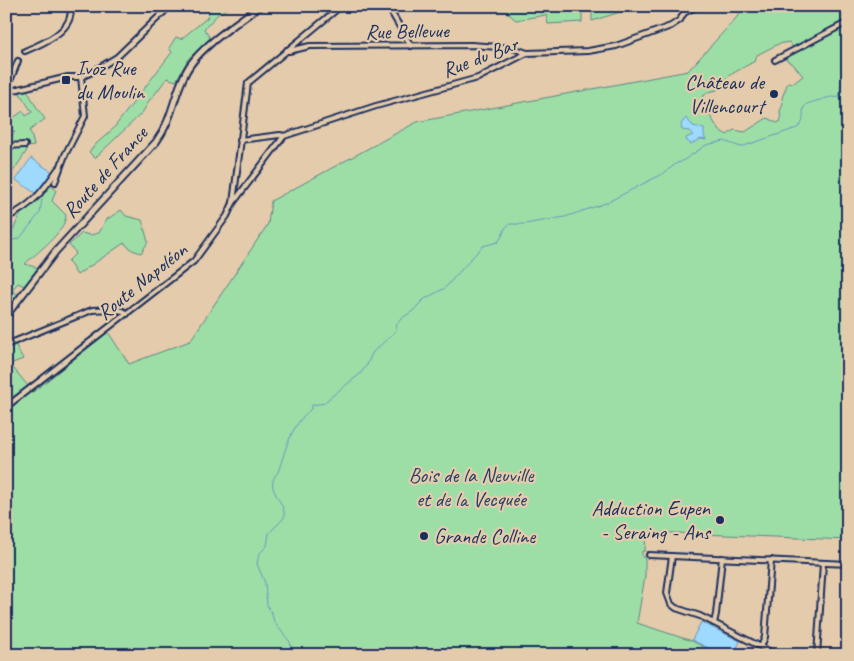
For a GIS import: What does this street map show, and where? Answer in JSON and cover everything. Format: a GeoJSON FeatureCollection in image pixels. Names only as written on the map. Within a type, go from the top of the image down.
{"type":"FeatureCollection","features":[{"type":"Feature","properties":{"kind":"main road","name":"Route de France"},"geometry":{"type":"LineString","coordinates":[[6,316],[56,251],[156,142],[168,124],[181,81],[194,60],[203,50],[260,6]]}},
{"type":"Feature","properties":{"kind":"street"},"geometry":{"type":"LineString","coordinates":[[25,51],[60,33],[67,22],[71,11],[70,6]]}},
{"type":"Feature","properties":{"kind":"street"},"geometry":{"type":"LineString","coordinates":[[6,91],[68,77],[81,77],[117,57],[170,6]]}},
{"type":"Feature","properties":{"kind":"street","name":"Route Napoléon"},"geometry":{"type":"LineString","coordinates":[[6,407],[198,258],[227,216],[233,203],[248,83],[342,6]]}},
{"type":"Feature","properties":{"kind":"street","name":"Rue du Bar"},"geometry":{"type":"LineString","coordinates":[[240,140],[284,136],[376,106],[478,78],[527,53],[588,51],[611,47],[671,26],[680,20],[684,10],[697,6]]}},
{"type":"Feature","properties":{"kind":"street"},"geometry":{"type":"LineString","coordinates":[[390,10],[412,46]]}},
{"type":"Feature","properties":{"kind":"street"},"geometry":{"type":"LineString","coordinates":[[775,60],[848,22]]}},
{"type":"Feature","properties":{"kind":"street","name":"Rue Bellevue"},"geometry":{"type":"LineString","coordinates":[[287,50],[310,46],[499,46],[527,53]]}},
{"type":"Feature","properties":{"kind":"street"},"geometry":{"type":"LineString","coordinates":[[6,91],[18,61]]}},
{"type":"Feature","properties":{"kind":"street"},"geometry":{"type":"LineString","coordinates":[[6,218],[17,213],[41,195],[60,165],[85,116],[81,77]]}},
{"type":"Feature","properties":{"kind":"street"},"geometry":{"type":"LineString","coordinates":[[233,203],[284,136]]}},
{"type":"Feature","properties":{"kind":"street"},"geometry":{"type":"LineString","coordinates":[[6,146],[24,145]]}},
{"type":"Feature","properties":{"kind":"street"},"geometry":{"type":"LineString","coordinates":[[55,182],[60,165]]}},
{"type":"Feature","properties":{"kind":"street"},"geometry":{"type":"LineString","coordinates":[[6,345],[92,310],[112,309],[123,311],[127,314]]}},
{"type":"Feature","properties":{"kind":"street"},"geometry":{"type":"LineString","coordinates":[[649,555],[848,564]]}},
{"type":"Feature","properties":{"kind":"street"},"geometry":{"type":"LineString","coordinates":[[672,556],[667,593],[669,601],[676,608],[695,614],[776,655]]}},
{"type":"Feature","properties":{"kind":"street"},"geometry":{"type":"LineString","coordinates":[[714,623],[722,558]]}},
{"type":"Feature","properties":{"kind":"street"},"geometry":{"type":"LineString","coordinates":[[761,647],[765,637],[771,560]]}},
{"type":"Feature","properties":{"kind":"street"},"geometry":{"type":"LineString","coordinates":[[817,655],[823,563]]}},
{"type":"Feature","properties":{"kind":"green space"},"geometry":{"type":"Polygon","coordinates":[[[214,6],[232,6],[218,14],[204,29],[210,38],[188,59],[176,81],[167,78],[142,113],[95,158],[89,152],[113,129],[169,56],[172,52],[169,48],[176,37],[181,39],[207,18],[214,6]]]}},
{"type":"Feature","properties":{"kind":"green space"},"geometry":{"type":"Polygon","coordinates":[[[495,6],[639,6],[592,21],[592,7],[582,7],[582,22],[548,24],[546,15],[516,20],[505,11],[498,11],[495,6]]]}},
{"type":"Feature","properties":{"kind":"green space","name":"Bois de la Neuville et de la Vecquée"},"geometry":{"type":"Polygon","coordinates":[[[747,6],[845,6],[840,12],[848,25],[848,540],[652,532],[646,534],[645,551],[642,551],[642,557],[645,557],[645,576],[637,623],[692,641],[720,655],[10,655],[6,650],[6,348],[15,344],[23,359],[10,364],[33,392],[108,332],[129,364],[190,341],[268,224],[271,201],[417,122],[688,71],[747,6]],[[789,42],[778,44],[757,55],[755,61],[728,76],[717,90],[708,92],[701,98],[706,114],[710,116],[719,130],[727,135],[734,130],[745,132],[767,118],[777,123],[781,121],[782,98],[788,82],[794,83],[803,76],[793,64],[786,60],[794,49],[789,42]]]}},
{"type":"Feature","properties":{"kind":"green space"},"geometry":{"type":"Polygon","coordinates":[[[27,90],[45,119],[29,131],[34,146],[27,147],[26,152],[8,179],[6,178],[6,142],[15,132],[12,131],[9,134],[6,132],[6,123],[23,111],[26,116],[32,112],[19,92],[27,90]]]}},
{"type":"Feature","properties":{"kind":"green space"},"geometry":{"type":"Polygon","coordinates":[[[50,185],[56,190],[52,201],[66,215],[64,222],[56,235],[25,264],[38,268],[24,286],[18,283],[12,290],[18,295],[8,308],[6,306],[6,225],[13,230],[21,213],[42,197],[50,185]]]}},
{"type":"Feature","properties":{"kind":"green space"},"geometry":{"type":"Polygon","coordinates":[[[121,210],[126,216],[142,220],[148,242],[141,253],[132,250],[124,243],[77,275],[68,261],[76,253],[69,245],[82,233],[90,235],[99,233],[106,220],[121,210]]]}},
{"type":"Feature","properties":{"kind":"water"},"geometry":{"type":"Polygon","coordinates":[[[686,118],[693,126],[704,129],[706,140],[701,139],[691,144],[687,141],[686,138],[693,135],[689,131],[682,130],[681,124],[686,118]]]}},
{"type":"Feature","properties":{"kind":"water"},"geometry":{"type":"Polygon","coordinates":[[[31,158],[52,172],[38,195],[16,180],[31,158]]]}},
{"type":"Feature","properties":{"kind":"water"},"geometry":{"type":"Polygon","coordinates":[[[701,622],[740,641],[734,655],[722,655],[692,640],[701,622]]]}},
{"type":"Feature","properties":{"kind":"waterway"},"geometry":{"type":"LineString","coordinates":[[293,655],[290,642],[274,622],[267,605],[265,583],[257,564],[259,554],[267,546],[269,533],[284,518],[282,506],[274,490],[274,478],[294,430],[311,409],[312,405],[325,403],[360,374],[367,365],[372,353],[395,332],[397,324],[401,319],[414,310],[423,300],[445,288],[483,246],[498,242],[505,228],[510,224],[525,224],[565,217],[606,203],[664,173],[706,145],[724,141],[741,147],[797,128],[802,122],[804,106],[830,97],[839,97],[848,42]]}},
{"type":"Feature","properties":{"kind":"waterway"},"geometry":{"type":"LineString","coordinates":[[6,243],[20,238],[40,213],[42,199]]}},
{"type":"Feature","properties":{"kind":"place","name":"Ivoz Rue du Moulin"},"geometry":{"type":"Point","coordinates":[66,80]}},
{"type":"Feature","properties":{"kind":"place","name":"Château de Villencourt"},"geometry":{"type":"Point","coordinates":[774,94]}},
{"type":"Feature","properties":{"kind":"place","name":"Adduction Eupen - Seraing - Ans"},"geometry":{"type":"Point","coordinates":[720,520]}},
{"type":"Feature","properties":{"kind":"place","name":"Grande Colline"},"geometry":{"type":"Point","coordinates":[424,536]}}]}
